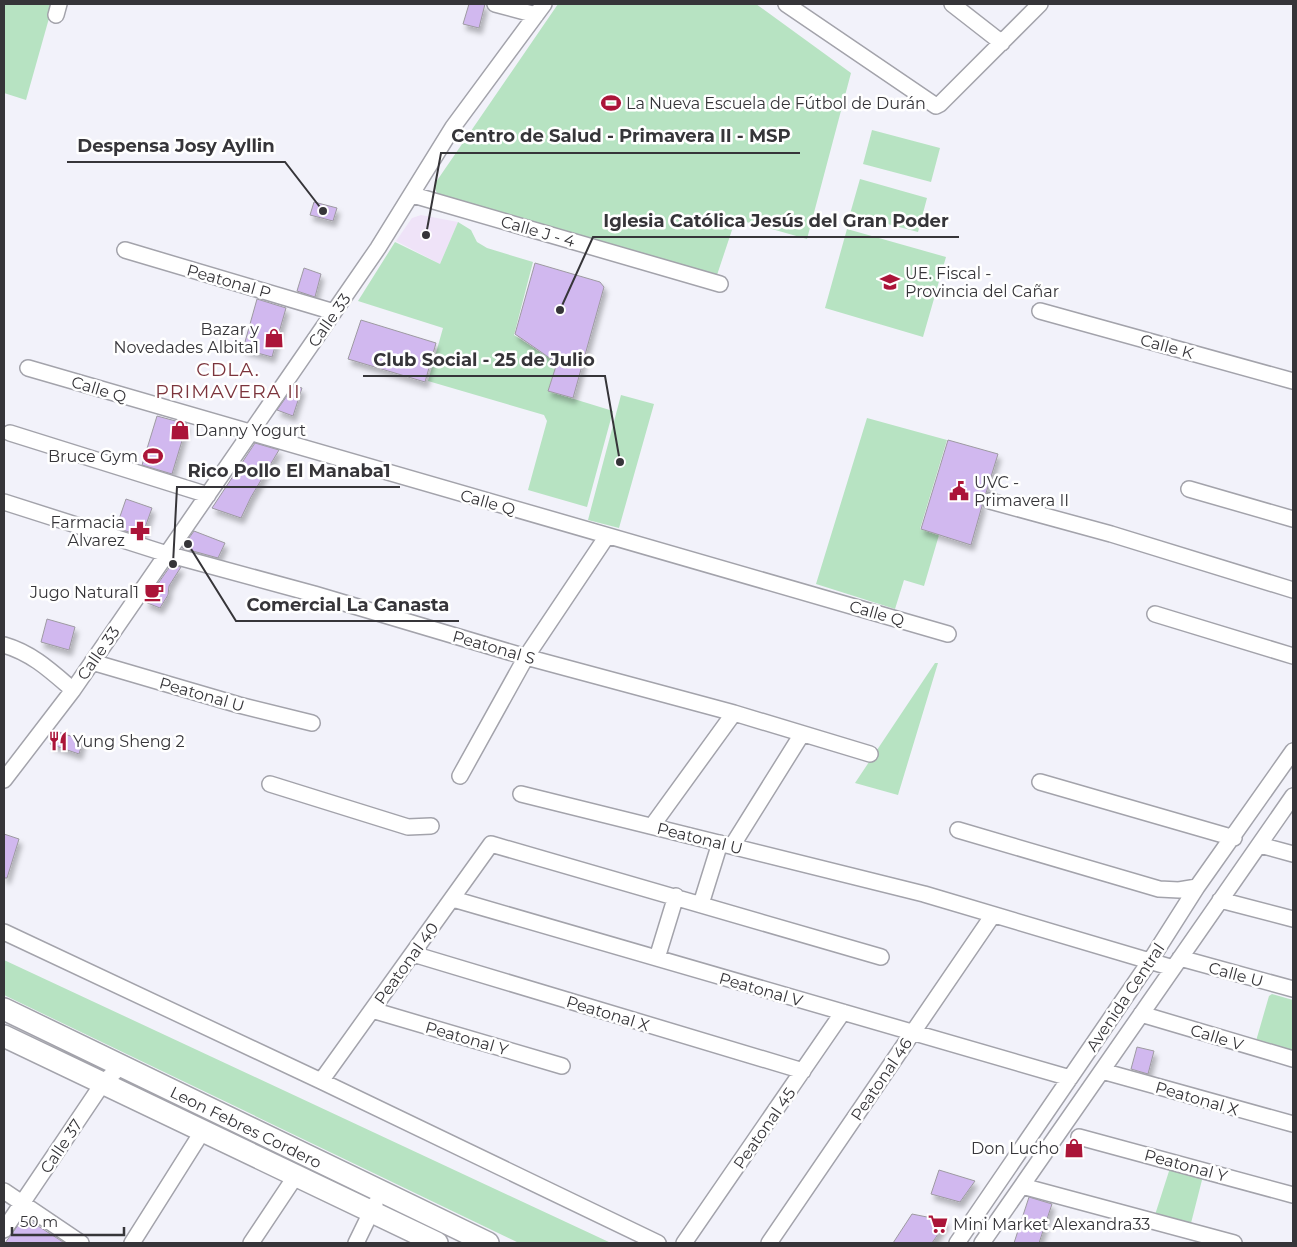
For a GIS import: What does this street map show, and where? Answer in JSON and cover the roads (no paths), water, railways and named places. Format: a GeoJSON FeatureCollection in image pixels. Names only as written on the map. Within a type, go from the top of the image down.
{"type":"FeatureCollection","features":[{"type":"Feature","properties":{"kind":"street"},"geometry":{"type":"LineString","coordinates":[[495,4],[540,10]]}},
{"type":"Feature","properties":{"kind":"street"},"geometry":{"type":"LineString","coordinates":[[786,4],[933,106],[940,104],[1040,4]]}},
{"type":"Feature","properties":{"kind":"street"},"geometry":{"type":"LineString","coordinates":[[952,4],[1002,43]]}},
{"type":"Feature","properties":{"kind":"street","name":"Calle 33"},"geometry":{"type":"LineString","coordinates":[[4,780],[73,690],[413,195],[453,127],[540,10]]}},
{"type":"Feature","properties":{"kind":"street","name":"Calle J - 4"},"geometry":{"type":"LineString","coordinates":[[413,195],[720,284]]}},
{"type":"Feature","properties":{"kind":"street","name":"Peatonal P"},"geometry":{"type":"LineString","coordinates":[[125,250],[334,312]]}},
{"type":"Feature","properties":{"kind":"street","name":"Calle K"},"geometry":{"type":"LineString","coordinates":[[1040,311],[1292,376]]}},
{"type":"Feature","properties":{"kind":"street","name":"Calle Q"},"geometry":{"type":"LineString","coordinates":[[28,368],[250,434],[948,634]]}},
{"type":"Feature","properties":{"kind":"street"},"geometry":{"type":"LineString","coordinates":[[10,433],[208,495]]}},
{"type":"Feature","properties":{"kind":"street"},"geometry":{"type":"LineString","coordinates":[[1189,490],[1293,519]]}},
{"type":"Feature","properties":{"kind":"street"},"geometry":{"type":"LineString","coordinates":[[990,500],[1111,534],[1293,590]]}},
{"type":"Feature","properties":{"kind":"street","name":"Peatonal S"},"geometry":{"type":"LineString","coordinates":[[4,502],[166,554],[314,594],[526,657],[734,713],[870,754]]}},
{"type":"Feature","properties":{"kind":"street"},"geometry":{"type":"LineString","coordinates":[[460,776],[526,657],[607,536]]}},
{"type":"Feature","properties":{"kind":"street"},"geometry":{"type":"LineString","coordinates":[[1155,614],[1293,656]]}},
{"type":"Feature","properties":{"kind":"street"},"geometry":{"type":"LineString","coordinates":[[4,646],[17,649],[40,662],[73,690]]}},
{"type":"Feature","properties":{"kind":"street","name":"Peatonal U"},"geometry":{"type":"LineString","coordinates":[[92,662],[239,705],[312,723]]}},
{"type":"Feature","properties":{"kind":"street"},"geometry":{"type":"LineString","coordinates":[[652,826],[734,713]]}},
{"type":"Feature","properties":{"kind":"street"},"geometry":{"type":"LineString","coordinates":[[701,904],[726,844],[802,734]]}},
{"type":"Feature","properties":{"kind":"street","name":"Avenida Central"},"geometry":{"type":"LineString","coordinates":[[956,1243],[1150,961],[1197,888],[1234,838],[1293,751]]}},
{"type":"Feature","properties":{"kind":"street"},"geometry":{"type":"LineString","coordinates":[[1040,782],[1234,838]]}},
{"type":"Feature","properties":{"kind":"street"},"geometry":{"type":"LineString","coordinates":[[270,784],[408,827],[431,826]]}},
{"type":"Feature","properties":{"kind":"street","name":"Peatonal U"},"geometry":{"type":"LineString","coordinates":[[521,794],[726,844],[993,915]]}},
{"type":"Feature","properties":{"kind":"street","name":"Avenida Central"},"geometry":{"type":"LineString","coordinates":[[985,1242],[1293,796]]}},
{"type":"Feature","properties":{"kind":"street"},"geometry":{"type":"LineString","coordinates":[[958,830],[1159,888],[1179,890],[1197,888]]}},
{"type":"Feature","properties":{"kind":"street","name":"Peatonal 40"},"geometry":{"type":"LineString","coordinates":[[321,1081],[491,844],[676,896]]}},
{"type":"Feature","properties":{"kind":"street"},"geometry":{"type":"LineString","coordinates":[[1260,845],[1293,854]]}},
{"type":"Feature","properties":{"kind":"street"},"geometry":{"type":"LineString","coordinates":[[657,958],[676,896],[881,957]]}},
{"type":"Feature","properties":{"kind":"street","name":"Peatonal V"},"geometry":{"type":"LineString","coordinates":[[453,899],[1070,1078]]}},
{"type":"Feature","properties":{"kind":"street"},"geometry":{"type":"LineString","coordinates":[[1220,900],[1293,920]]}},
{"type":"Feature","properties":{"kind":"street","name":"Calle U"},"geometry":{"type":"LineString","coordinates":[[993,915],[1150,961],[1176,963],[1293,989]]}},
{"type":"Feature","properties":{"kind":"street","name":"Peatonal 46"},"geometry":{"type":"LineString","coordinates":[[769,1243],[993,915]]}},
{"type":"Feature","properties":{"kind":"street"},"geometry":{"type":"LineString","coordinates":[[4,932],[321,1081],[658,1243]]}},
{"type":"Feature","properties":{"kind":"street","name":"Peatonal X"},"geometry":{"type":"LineString","coordinates":[[413,954],[803,1071]]}},
{"type":"Feature","properties":{"kind":"street","name":"Leon Febres Cordero"},"geometry":{"type":"LineString","coordinates":[[4,1010],[488,1243]]}},
{"type":"Feature","properties":{"kind":"street","name":"Peatonal Y"},"geometry":{"type":"LineString","coordinates":[[372,1010],[562,1066]]}},
{"type":"Feature","properties":{"kind":"street","name":"Peatonal 45"},"geometry":{"type":"LineString","coordinates":[[684,1243],[843,1012]]}},
{"type":"Feature","properties":{"kind":"street","name":"Calle V"},"geometry":{"type":"LineString","coordinates":[[1141,1014],[1293,1059]]}},
{"type":"Feature","properties":{"kind":"street","name":"Leon Febres Cordero"},"geometry":{"type":"LineString","coordinates":[[4,1036],[436,1243]]}},
{"type":"Feature","properties":{"kind":"street","name":"Calle 37"},"geometry":{"type":"LineString","coordinates":[[4,1230],[103,1083],[121,1066]]}},
{"type":"Feature","properties":{"kind":"street","name":"Peatonal X"},"geometry":{"type":"LineString","coordinates":[[1102,1071],[1293,1124]]}},
{"type":"Feature","properties":{"kind":"street"},"geometry":{"type":"LineString","coordinates":[[132,1243],[202,1132]]}},
{"type":"Feature","properties":{"kind":"street","name":"Peatonal Y"},"geometry":{"type":"LineString","coordinates":[[1079,1137],[1293,1195]]}},
{"type":"Feature","properties":{"kind":"street"},"geometry":{"type":"LineString","coordinates":[[251,1243],[295,1177]]}},
{"type":"Feature","properties":{"kind":"street"},"geometry":{"type":"LineString","coordinates":[[1022,1186],[1234,1243]]}},
{"type":"Feature","properties":{"kind":"street"},"geometry":{"type":"LineString","coordinates":[[4,1191],[81,1243]]}},
{"type":"Feature","properties":{"kind":"street"},"geometry":{"type":"LineString","coordinates":[[356,1243],[380,1192]]}},
{"type":"Feature","properties":{"kind":"place","name":"La Nueva Escuela de Fútbol de Durán"},"geometry":{"type":"Point","coordinates":[611,103]}},
{"type":"Feature","properties":{"kind":"place","name":"Despensa Josy Ayllin"},"geometry":{"type":"Point","coordinates":[323,211]}},
{"type":"Feature","properties":{"kind":"place","name":"Centro de Salud - Primavera II - MSP"},"geometry":{"type":"Point","coordinates":[426,235]}},
{"type":"Feature","properties":{"kind":"place","name":"UE. Fiscal - Provincia del Cañar"},"geometry":{"type":"Point","coordinates":[890,282]}},
{"type":"Feature","properties":{"kind":"place","name":"Iglesia Católica Jesús del Gran Poder"},"geometry":{"type":"Point","coordinates":[560,310]}},
{"type":"Feature","properties":{"kind":"place","name":"Bazar y Novedades Albita1"},"geometry":{"type":"Point","coordinates":[274,338]}},
{"type":"Feature","properties":{"kind":"place","name":"Danny Yogurt"},"geometry":{"type":"Point","coordinates":[180,430]}},
{"type":"Feature","properties":{"kind":"place","name":"Bruce Gym"},"geometry":{"type":"Point","coordinates":[153,456]}},
{"type":"Feature","properties":{"kind":"place","name":"Club Social - 25 de Julio"},"geometry":{"type":"Point","coordinates":[620,462]}},
{"type":"Feature","properties":{"kind":"place","name":"UVC - Primavera II"},"geometry":{"type":"Point","coordinates":[959,491]}},
{"type":"Feature","properties":{"kind":"place","name":"Farmacia Alvarez"},"geometry":{"type":"Point","coordinates":[140,531]}},
{"type":"Feature","properties":{"kind":"place","name":"Comercial La Canasta"},"geometry":{"type":"Point","coordinates":[188,544]}},
{"type":"Feature","properties":{"kind":"place","name":"Rico Pollo El Manaba1"},"geometry":{"type":"Point","coordinates":[173,564]}},
{"type":"Feature","properties":{"kind":"place","name":"Jugo Natural1"},"geometry":{"type":"Point","coordinates":[154,592]}},
{"type":"Feature","properties":{"kind":"place","name":"Yung Sheng 2"},"geometry":{"type":"Point","coordinates":[58,741]}},
{"type":"Feature","properties":{"kind":"place","name":"Don Lucho"},"geometry":{"type":"Point","coordinates":[1074,1148]}},
{"type":"Feature","properties":{"kind":"place","name":"Mini Market Alexandra33"},"geometry":{"type":"Point","coordinates":[938,1224]}},
{"type":"Feature","properties":{"kind":"district","name":"CDLA. PRIMAVERA II"},"geometry":{"type":"Point","coordinates":[228,380]}}]}
